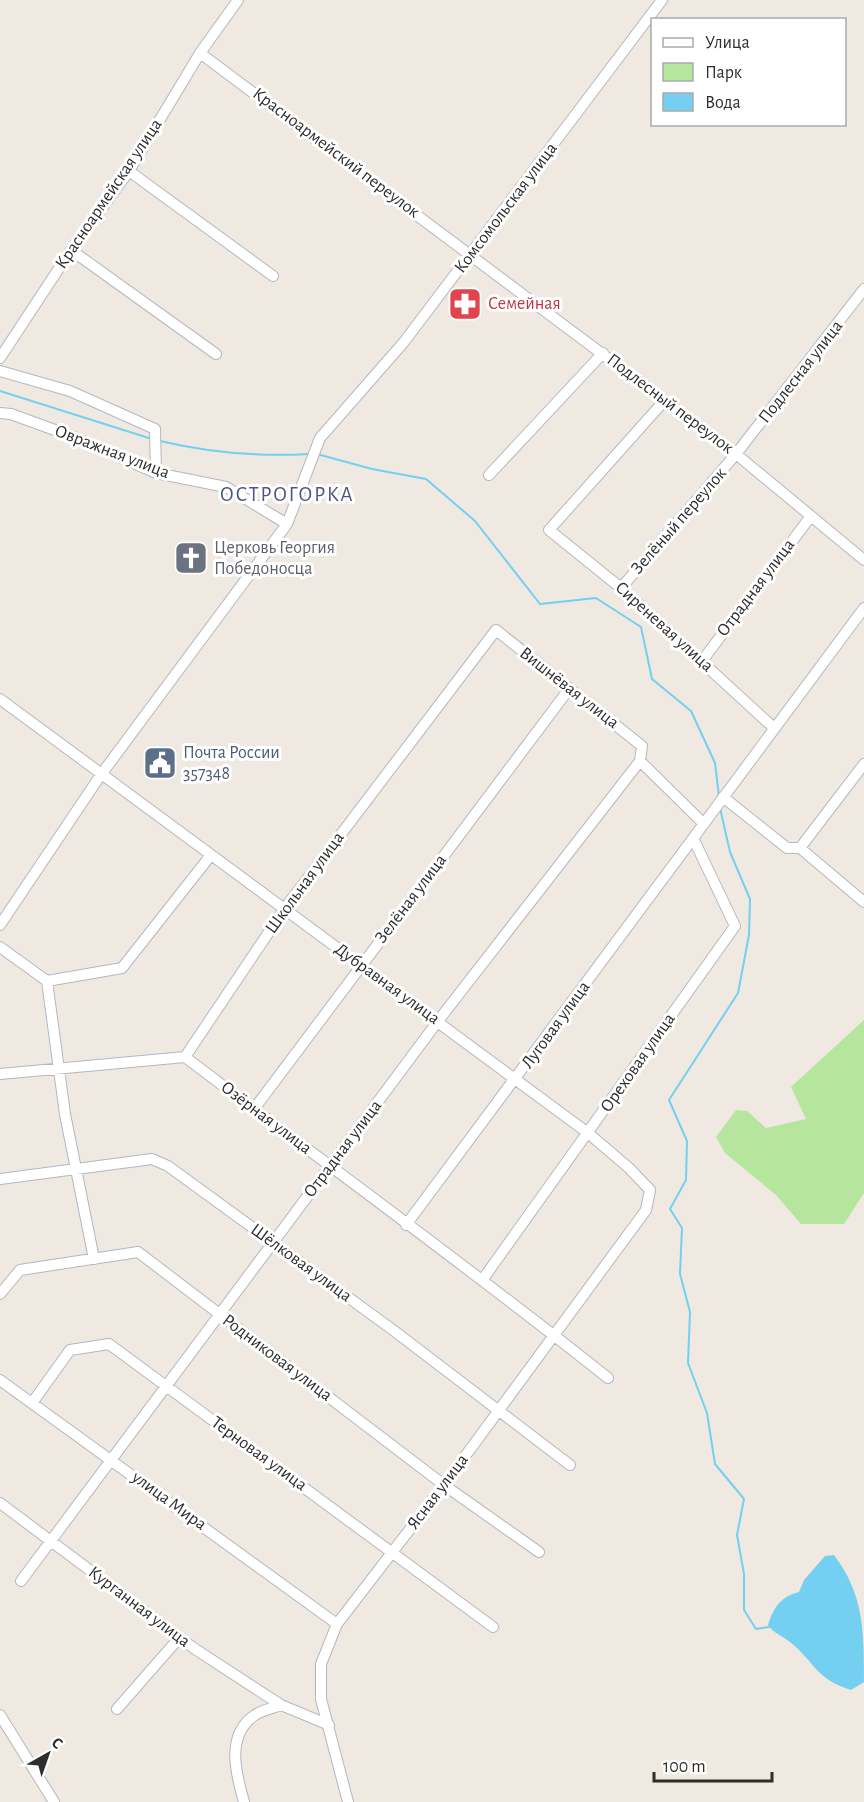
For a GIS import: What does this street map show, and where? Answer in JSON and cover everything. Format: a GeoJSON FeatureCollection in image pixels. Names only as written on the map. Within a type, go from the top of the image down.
{"type":"FeatureCollection","features":[{"type":"Feature","properties":{"kind":"street","name":"Красноармейская улица"},"geometry":{"type":"LineString","coordinates":[[0,358],[71,250],[129,171],[200,53],[238,0]]}},
{"type":"Feature","properties":{"kind":"street","name":"Комсомольская улица"},"geometry":{"type":"LineString","coordinates":[[288,524],[320,438],[404,342],[662,0]]}},
{"type":"Feature","properties":{"kind":"street","name":"Красноармейский переулок"},"geometry":{"type":"LineString","coordinates":[[200,53],[471,254]]}},
{"type":"Feature","properties":{"kind":"street"},"geometry":{"type":"LineString","coordinates":[[129,171],[273,276]]}},
{"type":"Feature","properties":{"kind":"street"},"geometry":{"type":"LineString","coordinates":[[71,250],[216,354]]}},
{"type":"Feature","properties":{"kind":"street","name":"Подлесный переулок"},"geometry":{"type":"LineString","coordinates":[[471,254],[736,454],[864,560]]}},
{"type":"Feature","properties":{"kind":"street","name":"Подлесная улица"},"geometry":{"type":"LineString","coordinates":[[736,454],[864,289]]}},
{"type":"Feature","properties":{"kind":"street"},"geometry":{"type":"LineString","coordinates":[[489,475],[603,352]]}},
{"type":"Feature","properties":{"kind":"street","name":"Овражная улица"},"geometry":{"type":"LineString","coordinates":[[0,371],[70,391],[155,429],[156,472]]}},
{"type":"Feature","properties":{"kind":"street","name":"Сиреневая улица"},"geometry":{"type":"LineString","coordinates":[[665,400],[549,530],[621,588],[774,728]]}},
{"type":"Feature","properties":{"kind":"street","name":"Овражная улица"},"geometry":{"type":"LineString","coordinates":[[0,413],[11,414],[74,437],[156,472],[226,487],[288,524]]}},
{"type":"Feature","properties":{"kind":"street","name":"Зелёный переулок"},"geometry":{"type":"LineString","coordinates":[[621,588],[736,454]]}},
{"type":"Feature","properties":{"kind":"street","name":"Отрадная улица"},"geometry":{"type":"LineString","coordinates":[[702,661],[811,516]]}},
{"type":"Feature","properties":{"kind":"street"},"geometry":{"type":"LineString","coordinates":[[0,925],[100,776],[288,524]]}},
{"type":"Feature","properties":{"kind":"street"},"geometry":{"type":"LineString","coordinates":[[864,608],[723,797],[787,848],[800,848],[864,902]]}},
{"type":"Feature","properties":{"kind":"street","name":"Вишнёвая улица"},"geometry":{"type":"LineString","coordinates":[[431,713],[496,630],[642,746],[640,762],[704,824]]}},
{"type":"Feature","properties":{"kind":"street","name":"Зелёная улица"},"geometry":{"type":"LineString","coordinates":[[254,1109],[569,689]]}},
{"type":"Feature","properties":{"kind":"street","name":"Дубравная улица"},"geometry":{"type":"LineString","coordinates":[[0,699],[100,776],[285,908],[588,1133],[645,1183],[650,1190],[646,1210]]}},
{"type":"Feature","properties":{"kind":"street","name":"Школьная улица"},"geometry":{"type":"LineString","coordinates":[[185,1058],[285,908],[431,713]]}},
{"type":"Feature","properties":{"kind":"street","name":"Отрадная улица"},"geometry":{"type":"LineString","coordinates":[[21,1581],[438,1021],[640,762]]}},
{"type":"Feature","properties":{"kind":"street"},"geometry":{"type":"LineString","coordinates":[[800,848],[864,764]]}},
{"type":"Feature","properties":{"kind":"street","name":"Луговая улица"},"geometry":{"type":"LineString","coordinates":[[406,1225],[723,797]]}},
{"type":"Feature","properties":{"kind":"street","name":"Ореховая улица"},"geometry":{"type":"LineString","coordinates":[[483,1279],[735,926],[693,838]]}},
{"type":"Feature","properties":{"kind":"street"},"geometry":{"type":"LineString","coordinates":[[0,948],[46,981],[122,968],[211,855]]}},
{"type":"Feature","properties":{"kind":"street"},"geometry":{"type":"LineString","coordinates":[[46,981],[65,1114],[94,1259]]}},
{"type":"Feature","properties":{"kind":"street"},"geometry":{"type":"LineString","coordinates":[[0,1074],[185,1058]]}},
{"type":"Feature","properties":{"kind":"street","name":"Озёрная улица"},"geometry":{"type":"LineString","coordinates":[[185,1058],[406,1225],[483,1279],[609,1378]]}},
{"type":"Feature","properties":{"kind":"street","name":"Шёлковая улица"},"geometry":{"type":"LineString","coordinates":[[0,1179],[152,1159],[168,1166],[393,1330],[570,1465]]}},
{"type":"Feature","properties":{"kind":"street","name":"Ясная улица"},"geometry":{"type":"LineString","coordinates":[[348,1802],[321,1699],[321,1664],[337,1624],[444,1485],[552,1334],[646,1210]]}},
{"type":"Feature","properties":{"kind":"street","name":"Родниковая улица"},"geometry":{"type":"LineString","coordinates":[[0,1294],[20,1270],[138,1252],[444,1485],[539,1552]]}},
{"type":"Feature","properties":{"kind":"street","name":"Терновая улица"},"geometry":{"type":"LineString","coordinates":[[32,1403],[70,1350],[109,1344],[493,1627]]}},
{"type":"Feature","properties":{"kind":"street","name":"улица Мира"},"geometry":{"type":"LineString","coordinates":[[0,1380],[337,1624]]}},
{"type":"Feature","properties":{"kind":"street","name":"Курганная улица"},"geometry":{"type":"LineString","coordinates":[[0,1503],[180,1638],[281,1705],[329,1725]]}},
{"type":"Feature","properties":{"kind":"street"},"geometry":{"type":"LineString","coordinates":[[117,1709],[180,1638]]}},
{"type":"Feature","properties":{"kind":"street"},"geometry":{"type":"LineString","coordinates":[[243,1802],[234,1764],[239,1734],[255,1715],[281,1705]]}},
{"type":"Feature","properties":{"kind":"street"},"geometry":{"type":"LineString","coordinates":[[0,1715],[54,1802]]}},
{"type":"Feature","properties":{"kind":"green space"},"geometry":{"type":"Polygon","coordinates":[[[864,1020],[864,1193],[844,1224],[801,1224],[776,1195],[725,1153],[716,1137],[736,1110],[747,1111],[766,1128],[806,1119],[791,1087],[864,1020]]]}},
{"type":"Feature","properties":{"kind":"water"},"geometry":{"type":"Polygon","coordinates":[[[834,1555],[851,1584],[860,1614],[864,1646],[864,1682],[851,1690],[839,1686],[822,1675],[798,1649],[768,1625],[782,1600],[799,1592],[804,1580],[825,1556],[834,1555]]]}},
{"type":"Feature","properties":{"kind":"waterway"},"geometry":{"type":"LineString","coordinates":[[0,391],[152,439]]}},
{"type":"Feature","properties":{"kind":"waterway"},"geometry":{"type":"LineString","coordinates":[[160,441],[197,449],[234,453],[309,454]]}},
{"type":"Feature","properties":{"kind":"waterway"},"geometry":{"type":"LineString","coordinates":[[317,454],[372,469],[426,479],[475,521],[540,604],[596,598],[641,627],[652,679],[691,711],[715,763],[719,796]]}},
{"type":"Feature","properties":{"kind":"waterway"},"geometry":{"type":"LineString","coordinates":[[720,808],[730,852],[750,899],[749,935],[738,993],[669,1100],[687,1141],[686,1180],[670,1209],[682,1228],[680,1274],[690,1312],[688,1363],[707,1413],[715,1464],[744,1499],[737,1535],[744,1574],[744,1610],[756,1629],[769,1627]]}},
{"type":"Feature","properties":{"kind":"place","name":"Семейная"},"geometry":{"type":"Point","coordinates":[465,304]}},
{"type":"Feature","properties":{"kind":"place","name":"Церковь Георгия Победоносца"},"geometry":{"type":"Point","coordinates":[191,558]}},
{"type":"Feature","properties":{"kind":"place","name":"Почта России 357348"},"geometry":{"type":"Point","coordinates":[160,763]}},
{"type":"Feature","properties":{"kind":"district","name":"ОСТРОГОРКА"},"geometry":{"type":"Point","coordinates":[287,494]}}]}
